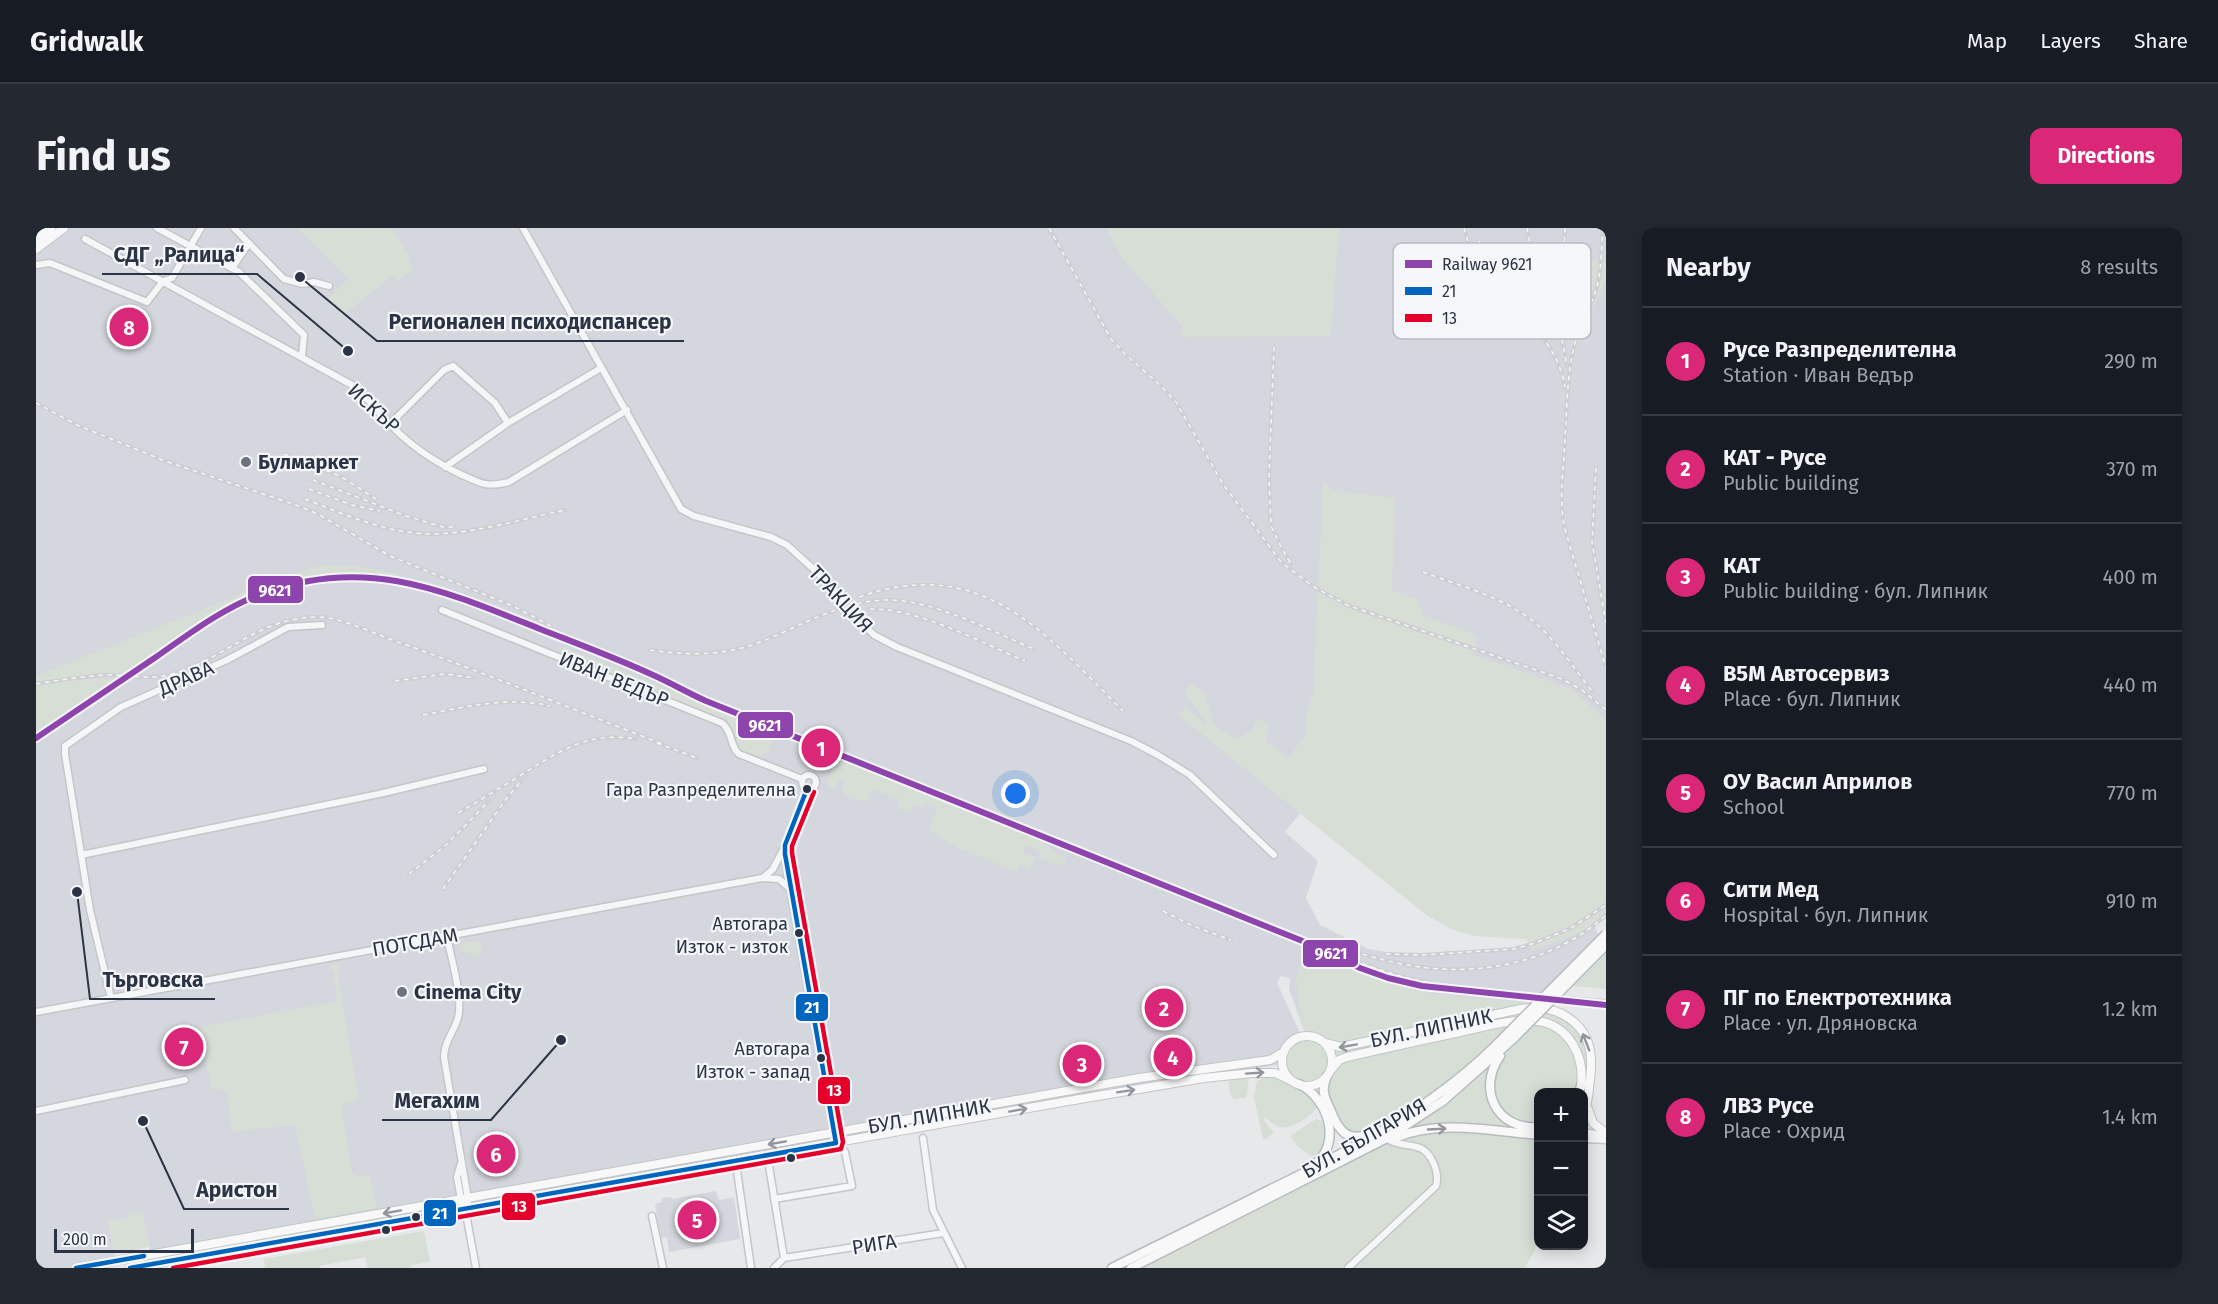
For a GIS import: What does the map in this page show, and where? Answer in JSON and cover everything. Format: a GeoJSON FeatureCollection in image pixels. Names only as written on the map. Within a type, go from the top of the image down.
{"type":"FeatureCollection","features":[{"type":"Feature","properties":{"kind":"highway","name":"БУЛ. БЪЛГАРИЯ"},"geometry":{"type":"LineString","coordinates":[[1113,1268],[1344,1154],[1403,1119],[1509,1037],[1606,934]]}},
{"type":"Feature","properties":{"kind":"highway","name":"БУЛ. БЪЛГАРИЯ"},"geometry":{"type":"LineString","coordinates":[[1131,1268],[1362,1152],[1414,1121],[1443,1101],[1606,945]]}},
{"type":"Feature","properties":{"kind":"highway"},"geometry":{"type":"LineString","coordinates":[[1509,1037],[1491,1072],[1491,1095],[1496,1107],[1506,1119],[1517,1125],[1534,1128]]}},
{"type":"Feature","properties":{"kind":"highway"},"geometry":{"type":"LineString","coordinates":[[1329,1073],[1323,1087],[1325,1097],[1336,1125],[1348,1135],[1365,1136],[1403,1119]]}},
{"type":"Feature","properties":{"kind":"highway"},"geometry":{"type":"LineString","coordinates":[[1285,1182],[1322,1158],[1331,1138],[1330,1128],[1318,1099],[1308,1089],[1297,1083]]}},
{"type":"Feature","properties":{"kind":"highway"},"geometry":{"type":"LineString","coordinates":[[1362,1152],[1413,1131],[1439,1128],[1534,1129]]}},
{"type":"Feature","properties":{"kind":"main road"},"geometry":{"type":"LineString","coordinates":[[36,239],[64,228]]}},
{"type":"Feature","properties":{"kind":"main road"},"geometry":{"type":"LineString","coordinates":[[36,249],[54,231]]}},
{"type":"Feature","properties":{"kind":"main road","name":"БУЛ. ЛИПНИК"},"geometry":{"type":"LineString","coordinates":[[1324,1043],[1341,1047],[1483,1016],[1530,1008],[1546,1008],[1570,1018],[1585,1038],[1591,1061],[1588,1090]]}},
{"type":"Feature","properties":{"kind":"main road","name":"БУЛ. ЛИПНИК"},"geometry":{"type":"LineString","coordinates":[[1329,1073],[1339,1060],[1347,1057],[1490,1026],[1534,1021],[1555,1027],[1573,1044],[1581,1062],[1580,1088]]}},
{"type":"Feature","properties":{"kind":"main road"},"geometry":{"type":"LineString","coordinates":[[1300,1037],[1316,1038],[1324,1043],[1332,1058],[1329,1073],[1317,1084],[1297,1083],[1289,1077],[1283,1065],[1284,1052],[1291,1043],[1300,1037]]}},
{"type":"Feature","properties":{"kind":"main road","name":"БУЛ. ЛИПНИК"},"geometry":{"type":"LineString","coordinates":[[130,1268],[834,1133],[1173,1073],[1270,1060],[1284,1052]]}},
{"type":"Feature","properties":{"kind":"main road","name":"БУЛ. ЛИПНИК"},"geometry":{"type":"LineString","coordinates":[[76,1268],[739,1160],[1204,1078],[1275,1073],[1297,1083]]}},
{"type":"Feature","properties":{"kind":"main road"},"geometry":{"type":"LineString","coordinates":[[1066,1091],[1068,1101]]}},
{"type":"Feature","properties":{"kind":"main road"},"geometry":{"type":"LineString","coordinates":[[1588,1104],[1591,1121],[1606,1136]]}},
{"type":"Feature","properties":{"kind":"street"},"geometry":{"type":"LineString","coordinates":[[157,228],[239,272],[304,335],[302,356]]}},
{"type":"Feature","properties":{"kind":"street"},"geometry":{"type":"LineString","coordinates":[[36,265],[50,263],[144,302],[150,300],[163,281],[172,278],[201,228]]}},
{"type":"Feature","properties":{"kind":"street"},"geometry":{"type":"LineString","coordinates":[[234,228],[284,279],[303,284],[314,282],[329,286]]}},
{"type":"Feature","properties":{"kind":"street","name":"ТРАКЦИЯ"},"geometry":{"type":"LineString","coordinates":[[523,228],[681,509],[705,519],[771,537],[787,545],[830,584],[850,611],[874,635],[1131,741],[1158,755],[1190,775],[1274,855]]}},
{"type":"Feature","properties":{"kind":"street","name":"ИСКЪР"},"geometry":{"type":"LineString","coordinates":[[86,239],[352,385],[390,424],[425,455],[486,486],[508,482],[627,410]]}},
{"type":"Feature","properties":{"kind":"street"},"geometry":{"type":"LineString","coordinates":[[232,268],[249,243]]}},
{"type":"Feature","properties":{"kind":"street"},"geometry":{"type":"LineString","coordinates":[[390,424],[444,370],[453,366],[495,403],[508,423]]}},
{"type":"Feature","properties":{"kind":"street"},"geometry":{"type":"LineString","coordinates":[[445,467],[508,423],[602,368]]}},
{"type":"Feature","properties":{"kind":"street","name":"ИВАН ВЕДЪР"},"geometry":{"type":"LineString","coordinates":[[442,610],[722,723],[728,728],[735,752],[802,779]]}},
{"type":"Feature","properties":{"kind":"street","name":"ДРАВА"},"geometry":{"type":"LineString","coordinates":[[81,855],[65,746],[121,707],[237,655],[288,627],[322,625]]}},
{"type":"Feature","properties":{"kind":"street"},"geometry":{"type":"LineString","coordinates":[[111,998],[90,910],[81,855],[368,796],[484,768]]}},
{"type":"Feature","properties":{"kind":"street"},"geometry":{"type":"LineString","coordinates":[[810,775],[815,779],[813,787],[807,789],[803,786],[802,779],[810,775]]}},
{"type":"Feature","properties":{"kind":"street"},"geometry":{"type":"LineString","coordinates":[[762,878],[771,872],[785,845],[807,789]]}},
{"type":"Feature","properties":{"kind":"street"},"geometry":{"type":"LineString","coordinates":[[774,1199],[852,1186],[845,1152],[836,1143],[834,1133],[790,889],[785,845]]}},
{"type":"Feature","properties":{"kind":"street"},"geometry":{"type":"LineString","coordinates":[[762,878],[779,879],[790,889]]}},
{"type":"Feature","properties":{"kind":"street","name":"ПОТСДАМ"},"geometry":{"type":"LineString","coordinates":[[36,1011],[762,878]]}},
{"type":"Feature","properties":{"kind":"street"},"geometry":{"type":"LineString","coordinates":[[447,936],[459,1009],[457,1022],[446,1041],[444,1057],[462,1161],[465,1204],[476,1268]]}},
{"type":"Feature","properties":{"kind":"street"},"geometry":{"type":"LineString","coordinates":[[36,1111],[185,1080]]}},
{"type":"Feature","properties":{"kind":"street"},"geometry":{"type":"LineString","coordinates":[[1588,1133],[1606,1136]]}},
{"type":"Feature","properties":{"kind":"street"},"geometry":{"type":"LineString","coordinates":[[1588,1138],[1606,1136]]}},
{"type":"Feature","properties":{"kind":"street"},"geometry":{"type":"LineString","coordinates":[[923,1138],[933,1210],[962,1268]]}},
{"type":"Feature","properties":{"kind":"street"},"geometry":{"type":"LineString","coordinates":[[1348,1268],[1436,1186],[1438,1181],[1437,1170],[1423,1150],[1415,1146],[1399,1145],[1389,1140]]}},
{"type":"Feature","properties":{"kind":"street"},"geometry":{"type":"LineString","coordinates":[[739,1160],[737,1171],[752,1268]]}},
{"type":"Feature","properties":{"kind":"street"},"geometry":{"type":"LineString","coordinates":[[769,1166],[784,1258],[774,1268]]}},
{"type":"Feature","properties":{"kind":"street"},"geometry":{"type":"LineString","coordinates":[[652,1216],[663,1268]]}},
{"type":"Feature","properties":{"kind":"street","name":"РИГА"},"geometry":{"type":"LineString","coordinates":[[784,1258],[943,1233]]}},
{"type":"Feature","properties":{"kind":"street"},"geometry":{"type":"LineString","coordinates":[[128,1259],[130,1268]]}},
{"type":"Feature","properties":{"kind":"shaded area"},"geometry":{"type":"Polygon","coordinates":[[[36,228],[1606,228],[1606,721],[1571,689],[1319,602],[1306,806],[1285,832],[1318,861],[1306,898],[1320,925],[1368,949],[1401,954],[1506,949],[1526,945],[1590,915],[1601,941],[1532,1002],[1327,1043],[1317,1036],[1306,1035],[1289,989],[1290,978],[1280,976],[1277,983],[1300,1033],[1283,1061],[1277,1065],[1053,1099],[152,1260],[142,1212],[131,1217],[108,1221],[117,1265],[102,1268],[36,1268],[36,228]]]}},
{"type":"Feature","properties":{"kind":"shaded area"},"geometry":{"type":"Polygon","coordinates":[[[297,228],[392,228],[410,257],[408,259],[414,269],[399,280],[392,276],[342,316],[327,300],[348,279],[297,228]]]}},
{"type":"Feature","properties":{"kind":"shaded area"},"geometry":{"type":"Polygon","coordinates":[[[1106,228],[1339,228],[1331,336],[1181,337],[1183,327],[1122,258],[1106,228]]]}},
{"type":"Feature","properties":{"kind":"shaded area"},"geometry":{"type":"Polygon","coordinates":[[[1591,260],[1606,261],[1606,279],[1591,315],[1591,260]]]}},
{"type":"Feature","properties":{"kind":"shaded area"},"geometry":{"type":"Polygon","coordinates":[[[1570,339],[1581,339],[1576,351],[1571,349],[1570,339]]]}},
{"type":"Feature","properties":{"kind":"shaded area"},"geometry":{"type":"Polygon","coordinates":[[[1323,481],[1332,490],[1395,498],[1392,590],[1417,600],[1423,615],[1477,635],[1474,655],[1571,689],[1606,721],[1606,913],[1582,932],[1532,951],[1527,939],[1474,936],[1451,929],[1425,914],[1178,715],[1186,707],[1207,725],[1185,689],[1192,684],[1205,693],[1214,725],[1236,739],[1251,731],[1257,719],[1269,723],[1266,741],[1288,758],[1306,734],[1307,708],[1313,693],[1323,481]]]}},
{"type":"Feature","properties":{"kind":"shaded area"},"geometry":{"type":"Polygon","coordinates":[[[356,566],[401,574],[400,577],[372,573],[329,573],[266,589],[184,634],[36,733],[36,676],[276,580],[315,567],[356,566]]]}},
{"type":"Feature","properties":{"kind":"shaded area"},"geometry":{"type":"Polygon","coordinates":[[[563,647],[720,710],[774,736],[768,752],[756,758],[739,752],[731,727],[723,720],[560,654],[563,647]]]}},
{"type":"Feature","properties":{"kind":"shaded area"},"geometry":{"type":"Polygon","coordinates":[[[842,761],[1031,835],[1067,860],[1065,865],[1038,858],[1041,851],[1026,845],[1023,853],[1035,857],[1029,870],[1020,865],[1017,872],[954,846],[929,830],[937,807],[926,803],[923,808],[914,805],[910,813],[897,808],[900,800],[872,789],[866,803],[844,794],[842,789],[846,780],[839,778],[834,789],[828,786],[833,767],[838,768],[842,761]]]}},
{"type":"Feature","properties":{"kind":"shaded area"},"geometry":{"type":"Polygon","coordinates":[[[478,941],[482,951],[477,956],[458,948],[459,944],[478,941]]]}},
{"type":"Feature","properties":{"kind":"shaded area"},"geometry":{"type":"Polygon","coordinates":[[[1303,949],[1363,974],[1409,989],[1452,996],[1532,1002],[1528,1006],[1472,1015],[1341,1043],[1336,1042],[1304,1030],[1302,1026],[1296,981],[1303,949]]]}},
{"type":"Feature","properties":{"kind":"shaded area"},"geometry":{"type":"Polygon","coordinates":[[[1606,951],[1606,989],[1573,986],[1606,951]]]}},
{"type":"Feature","properties":{"kind":"shaded area"},"geometry":{"type":"Polygon","coordinates":[[[335,963],[339,966],[337,970],[359,1100],[346,1103],[342,1110],[352,1173],[359,1176],[370,1175],[377,1208],[315,1219],[295,1125],[232,1132],[227,1093],[221,1089],[212,1090],[199,1027],[337,1001],[333,970],[328,969],[335,963]]]}},
{"type":"Feature","properties":{"kind":"shaded area"},"geometry":{"type":"Polygon","coordinates":[[[1540,1009],[1569,1020],[1585,1042],[1589,1062],[1586,1088],[1582,1088],[1577,1045],[1540,1018],[1335,1059],[1332,1050],[1540,1009]]]}},
{"type":"Feature","properties":{"kind":"shaded area"},"geometry":{"type":"Polygon","coordinates":[[[1536,1022],[1555,1029],[1572,1047],[1580,1069],[1578,1088],[1534,1088],[1534,1124],[1520,1122],[1510,1117],[1497,1103],[1495,1075],[1503,1056],[1514,1042],[1536,1022]]]}},
{"type":"Feature","properties":{"kind":"shaded area"},"geometry":{"type":"Polygon","coordinates":[[[1510,1025],[1458,1072],[1388,1123],[1368,1132],[1352,1133],[1347,1131],[1338,1120],[1326,1086],[1335,1068],[1342,1062],[1510,1025]]]}},
{"type":"Feature","properties":{"kind":"shaded area"},"geometry":{"type":"Polygon","coordinates":[[[1307,1040],[1315,1041],[1322,1046],[1327,1053],[1327,1069],[1322,1076],[1315,1081],[1307,1082],[1299,1081],[1292,1076],[1287,1069],[1286,1061],[1287,1053],[1292,1046],[1299,1041],[1307,1040]]]}},
{"type":"Feature","properties":{"kind":"shaded area"},"geometry":{"type":"Polygon","coordinates":[[[1492,1062],[1488,1097],[1523,1130],[1444,1124],[1408,1129],[1492,1062]]]}},
{"type":"Feature","properties":{"kind":"shaded area"},"geometry":{"type":"Polygon","coordinates":[[[1249,1075],[1247,1095],[1245,1098],[1234,1099],[1231,1096],[1228,1082],[1233,1078],[1249,1075]]]}},
{"type":"Feature","properties":{"kind":"shaded area"},"geometry":{"type":"Polygon","coordinates":[[[1275,1077],[1307,1092],[1317,1107],[1301,1122],[1284,1127],[1271,1123],[1264,1116],[1265,1122],[1274,1132],[1263,1140],[1254,1097],[1257,1081],[1275,1077]]]}},
{"type":"Feature","properties":{"kind":"shaded area"},"geometry":{"type":"Polygon","coordinates":[[[1316,1119],[1322,1121],[1326,1137],[1321,1154],[1311,1156],[1298,1147],[1290,1136],[1316,1119]]]}},
{"type":"Feature","properties":{"kind":"shaded area"},"geometry":{"type":"Polygon","coordinates":[[[1448,1130],[1534,1137],[1535,1250],[1525,1268],[1137,1268],[1394,1139],[1412,1134],[1448,1130]]]}},
{"type":"Feature","properties":{"kind":"shaded area"},"geometry":{"type":"Polygon","coordinates":[[[716,1191],[719,1200],[734,1198],[740,1239],[669,1252],[667,1237],[661,1238],[655,1204],[662,1202],[662,1198],[671,1197],[672,1199],[716,1191]]]}},
{"type":"Feature","properties":{"kind":"shaded area"},"geometry":{"type":"Polygon","coordinates":[[[142,1212],[149,1247],[115,1253],[108,1221],[142,1212]]]}},
{"type":"Feature","properties":{"kind":"shaded area"},"geometry":{"type":"Polygon","coordinates":[[[424,1231],[430,1262],[411,1265],[411,1268],[368,1268],[365,1257],[320,1266],[320,1268],[265,1268],[264,1259],[424,1231]]]}},
{"type":"Feature","properties":{"kind":"railway"},"geometry":{"type":"LineString","coordinates":[[1049,228],[1111,339],[1176,402],[1223,484],[1281,562],[1314,587],[1347,605],[1562,679],[1582,690],[1606,710]]}},
{"type":"Feature","properties":{"kind":"railway"},"geometry":{"type":"LineString","coordinates":[[1464,228],[1469,243]]}},
{"type":"Feature","properties":{"kind":"railway"},"geometry":{"type":"LineString","coordinates":[[1527,228],[1530,243]]}},
{"type":"Feature","properties":{"kind":"railway"},"geometry":{"type":"LineString","coordinates":[[1564,243],[1565,228]]}},
{"type":"Feature","properties":{"kind":"railway"},"geometry":{"type":"LineString","coordinates":[[1591,304],[1600,271],[1603,228]]}},
{"type":"Feature","properties":{"kind":"railway"},"geometry":{"type":"LineString","coordinates":[[1544,339],[1560,368],[1565,387]]}},
{"type":"Feature","properties":{"kind":"railway"},"geometry":{"type":"LineString","coordinates":[[1562,339],[1567,366]]}},
{"type":"Feature","properties":{"kind":"railway"},"geometry":{"type":"LineString","coordinates":[[1576,339],[1568,392],[1562,494],[1563,517],[1606,668]]}},
{"type":"Feature","properties":{"kind":"railway"},"geometry":{"type":"LineString","coordinates":[[1274,347],[1269,477],[1271,526],[1291,564]]}},
{"type":"Feature","properties":{"kind":"railway"},"geometry":{"type":"LineString","coordinates":[[36,403],[77,425],[165,461],[318,514],[390,556],[513,606],[551,626]]}},
{"type":"Feature","properties":{"kind":"railway"},"geometry":{"type":"LineString","coordinates":[[284,454],[340,476],[376,499]]}},
{"type":"Feature","properties":{"kind":"railway"},"geometry":{"type":"LineString","coordinates":[[1596,468],[1592,542],[1606,623]]}},
{"type":"Feature","properties":{"kind":"railway"},"geometry":{"type":"LineString","coordinates":[[313,480],[406,516],[443,527],[453,527]]}},
{"type":"Feature","properties":{"kind":"railway"},"geometry":{"type":"LineString","coordinates":[[309,489],[352,505],[380,511]]}},
{"type":"Feature","properties":{"kind":"railway"},"geometry":{"type":"LineString","coordinates":[[305,499],[384,527],[433,534],[483,528],[565,510]]}},
{"type":"Feature","properties":{"kind":"railway"},"geometry":{"type":"LineString","coordinates":[[1423,572],[1486,595],[1531,619],[1556,644],[1592,691]]}},
{"type":"Feature","properties":{"kind":"railway"},"geometry":{"type":"LineString","coordinates":[[859,597],[902,586],[941,586],[976,593],[1008,608],[1037,629],[1066,654],[1123,711]]}},
{"type":"Feature","properties":{"kind":"railway"},"geometry":{"type":"LineString","coordinates":[[650,650],[700,654],[724,652],[749,646],[836,610],[873,601],[892,600],[910,602],[946,612],[1034,649]]}},
{"type":"Feature","properties":{"kind":"railway"},"geometry":{"type":"LineString","coordinates":[[870,609],[889,610],[928,620],[1025,661]]}},
{"type":"Feature","properties":{"kind":"railway"},"geometry":{"type":"LineString","coordinates":[[36,684],[99,676],[164,676],[209,659],[259,631],[277,624],[319,617],[360,627],[665,745]]}},
{"type":"Feature","properties":{"kind":"railway"},"geometry":{"type":"LineString","coordinates":[[395,681],[444,674],[476,678]]}},
{"type":"Feature","properties":{"kind":"railway"},"geometry":{"type":"LineString","coordinates":[[423,715],[502,702],[550,706]]}},
{"type":"Feature","properties":{"kind":"railway"},"geometry":{"type":"LineString","coordinates":[[715,705],[773,733]]}},
{"type":"Feature","properties":{"kind":"railway"},"geometry":{"type":"LineString","coordinates":[[458,813],[556,754],[585,741],[618,737],[636,739]]}},
{"type":"Feature","properties":{"kind":"railway"},"geometry":{"type":"LineString","coordinates":[[657,743],[697,758]]}},
{"type":"Feature","properties":{"kind":"railway"},"geometry":{"type":"LineString","coordinates":[[443,889],[506,799],[523,779]]}},
{"type":"Feature","properties":{"kind":"railway"},"geometry":{"type":"LineString","coordinates":[[409,874],[446,845],[489,801]]}},
{"type":"Feature","properties":{"kind":"railway"},"geometry":{"type":"LineString","coordinates":[[1386,954],[1424,955],[1514,949],[1571,928],[1606,905]]}},
{"type":"Feature","properties":{"kind":"railway"},"geometry":{"type":"LineString","coordinates":[[1163,911],[1193,926],[1231,940]]}},
{"type":"Feature","properties":{"kind":"railway"},"geometry":{"type":"LineString","coordinates":[[1320,940],[1375,958],[1408,965],[1434,969],[1487,968],[1513,963],[1563,945],[1606,915]]}},
{"type":"Feature","properties":{"kind":"railway"},"geometry":{"type":"LineString","coordinates":[[1329,951],[1408,978],[1456,988],[1606,1001]]}},
{"type":"Feature","properties":{"kind":"rail line","name":"9621"},"geometry":{"type":"LineString","coordinates":[[36,738],[207,622],[261,594],[299,583],[335,578],[369,578],[403,582],[470,602],[597,651],[706,701],[1315,946],[1360,968],[1388,978],[1422,986],[1606,1005]]}},
{"type":"Feature","properties":{"kind":"transit line","name":"21"},"geometry":{"type":"LineString","coordinates":[[130,1268],[836,1143],[785,854],[785,845],[807,789]]}},
{"type":"Feature","properties":{"kind":"transit line","name":"13"},"geometry":{"type":"LineString","coordinates":[[173,1268],[841,1149],[843,1142],[792,853],[792,846],[814,792]]}},
{"type":"Feature","properties":{"kind":"transit line","name":"21"},"geometry":{"type":"LineString","coordinates":[[76,1268],[144,1256]]}},
{"type":"Feature","properties":{"kind":"place","name":"Регионален психодиспансер"},"geometry":{"type":"Point","coordinates":[300,277]}},
{"type":"Feature","properties":{"kind":"place","name":"ЛВЗ Русе"},"geometry":{"type":"Point","coordinates":[129,327]}},
{"type":"Feature","properties":{"kind":"place","name":"СДГ „Ралица“"},"geometry":{"type":"Point","coordinates":[348,351]}},
{"type":"Feature","properties":{"kind":"place","name":"Булмаркет"},"geometry":{"type":"Point","coordinates":[246,462]}},
{"type":"Feature","properties":{"kind":"place","name":"Русе Разпределителна"},"geometry":{"type":"Point","coordinates":[821,748]}},
{"type":"Feature","properties":{"kind":"place","name":"Гара Разпределителна"},"geometry":{"type":"Point","coordinates":[807,789]}},
{"type":"Feature","properties":{"kind":"place","name":"Търговска"},"geometry":{"type":"Point","coordinates":[77,892]}},
{"type":"Feature","properties":{"kind":"place","name":"Автогара Изток - изток"},"geometry":{"type":"Point","coordinates":[799,933]}},
{"type":"Feature","properties":{"kind":"place","name":"Cinema City"},"geometry":{"type":"Point","coordinates":[402,992]}},
{"type":"Feature","properties":{"kind":"place","name":"КАТ - Русе"},"geometry":{"type":"Point","coordinates":[1164,1008]}},
{"type":"Feature","properties":{"kind":"place","name":"Мегахим"},"geometry":{"type":"Point","coordinates":[561,1040]}},
{"type":"Feature","properties":{"kind":"place","name":"ПГ по Електротехника"},"geometry":{"type":"Point","coordinates":[184,1047]}},
{"type":"Feature","properties":{"kind":"place","name":"В5М Автосервиз"},"geometry":{"type":"Point","coordinates":[1173,1057]}},
{"type":"Feature","properties":{"kind":"place","name":"Автогара Изток - запад"},"geometry":{"type":"Point","coordinates":[821,1058]}},
{"type":"Feature","properties":{"kind":"place","name":"КАТ"},"geometry":{"type":"Point","coordinates":[1082,1064]}},
{"type":"Feature","properties":{"kind":"place","name":"Аристон"},"geometry":{"type":"Point","coordinates":[143,1121]}},
{"type":"Feature","properties":{"kind":"place","name":"Сити Мед"},"geometry":{"type":"Point","coordinates":[496,1154]}},
{"type":"Feature","properties":{"kind":"place","name":"ОУ Васил Априлов"},"geometry":{"type":"Point","coordinates":[697,1220]}}]}
